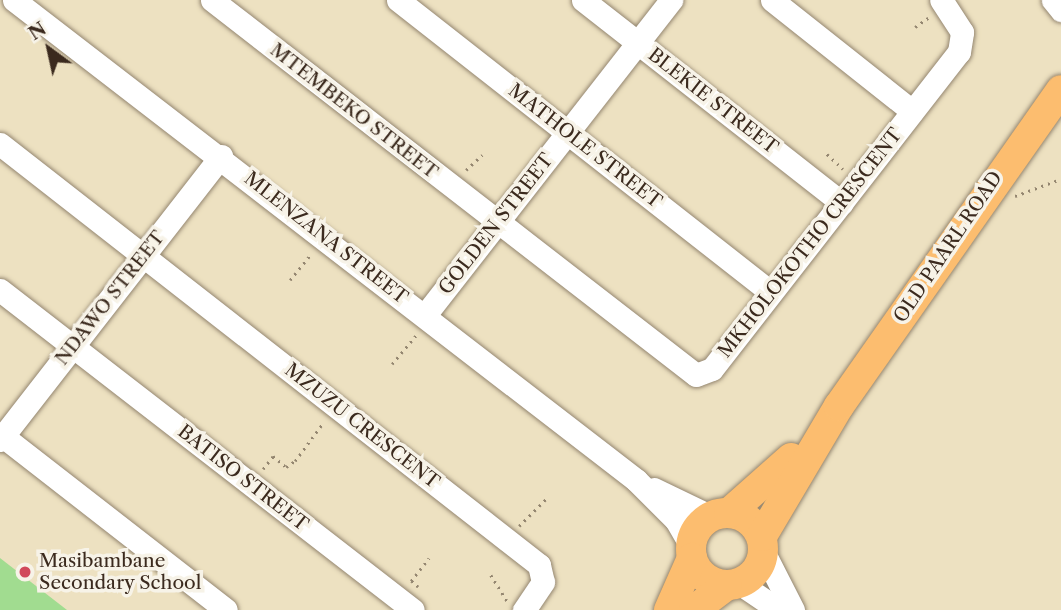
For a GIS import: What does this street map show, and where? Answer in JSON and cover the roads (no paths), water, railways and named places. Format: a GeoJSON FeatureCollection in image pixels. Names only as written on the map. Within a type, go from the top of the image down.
{"type":"FeatureCollection","features":[{"type":"Feature","properties":{"kind":"main road","name":"OLD PAARL ROAD"},"geometry":{"type":"LineString","coordinates":[[694,610],[755,572],[763,545],[839,407],[1061,90]]}},
{"type":"Feature","properties":{"kind":"main road","name":"OLD PAARL ROAD"},"geometry":{"type":"LineString","coordinates":[[669,610],[692,552],[720,515],[764,486],[839,407]]}},
{"type":"Feature","properties":{"kind":"main road"},"geometry":{"type":"LineString","coordinates":[[720,515],[749,520],[763,545]]}},
{"type":"Feature","properties":{"kind":"main road"},"geometry":{"type":"LineString","coordinates":[[692,552],[705,578],[733,584]]}},
{"type":"Feature","properties":{"kind":"street"},"geometry":{"type":"LineString","coordinates":[[0,12],[11,0]]}},
{"type":"Feature","properties":{"kind":"street","name":"MLENZANA STREET"},"geometry":{"type":"LineString","coordinates":[[11,0],[221,156],[636,480],[676,520],[692,552]]}},
{"type":"Feature","properties":{"kind":"street","name":"MTEMBEKO STREET"},"geometry":{"type":"LineString","coordinates":[[212,0],[496,224]]}},
{"type":"Feature","properties":{"kind":"street","name":"MATHOLE STREET"},"geometry":{"type":"LineString","coordinates":[[398,0],[771,292]]}},
{"type":"Feature","properties":{"kind":"street","name":"BLEKIE STREET"},"geometry":{"type":"LineString","coordinates":[[583,0],[842,203]]}},
{"type":"Feature","properties":{"kind":"street","name":"GOLDEN STREET"},"geometry":{"type":"LineString","coordinates":[[429,319],[496,224],[671,0]]}},
{"type":"Feature","properties":{"kind":"street"},"geometry":{"type":"LineString","coordinates":[[772,0],[912,111]]}},
{"type":"Feature","properties":{"kind":"street","name":"MKHOLOKOTHO CRESCENT"},"geometry":{"type":"LineString","coordinates":[[496,224],[696,374],[712,369],[963,43],[941,0]]}},
{"type":"Feature","properties":{"kind":"street"},"geometry":{"type":"LineString","coordinates":[[1053,0],[1061,10]]}},
{"type":"Feature","properties":{"kind":"street","name":"MZUZU CRESCENT"},"geometry":{"type":"LineString","coordinates":[[0,144],[509,540],[544,576],[517,607]]}},
{"type":"Feature","properties":{"kind":"street","name":"NDAWO STREET"},"geometry":{"type":"LineString","coordinates":[[1,437],[221,156]]}},
{"type":"Feature","properties":{"kind":"street","name":"BATISO STREET"},"geometry":{"type":"LineString","coordinates":[[0,290],[411,609]]}},
{"type":"Feature","properties":{"kind":"street"},"geometry":{"type":"LineString","coordinates":[[1,437],[226,610]]}},
{"type":"Feature","properties":{"kind":"street","name":"MLENZANA STREET"},"geometry":{"type":"LineString","coordinates":[[636,480],[720,515]]}},
{"type":"Feature","properties":{"kind":"street"},"geometry":{"type":"LineString","coordinates":[[763,545],[793,610]]}},
{"type":"Feature","properties":{"kind":"street"},"geometry":{"type":"LineString","coordinates":[[733,584],[779,610]]}},
{"type":"Feature","properties":{"kind":"place","name":"Masibambane Secondary School"},"geometry":{"type":"Point","coordinates":[25,572]}}]}
